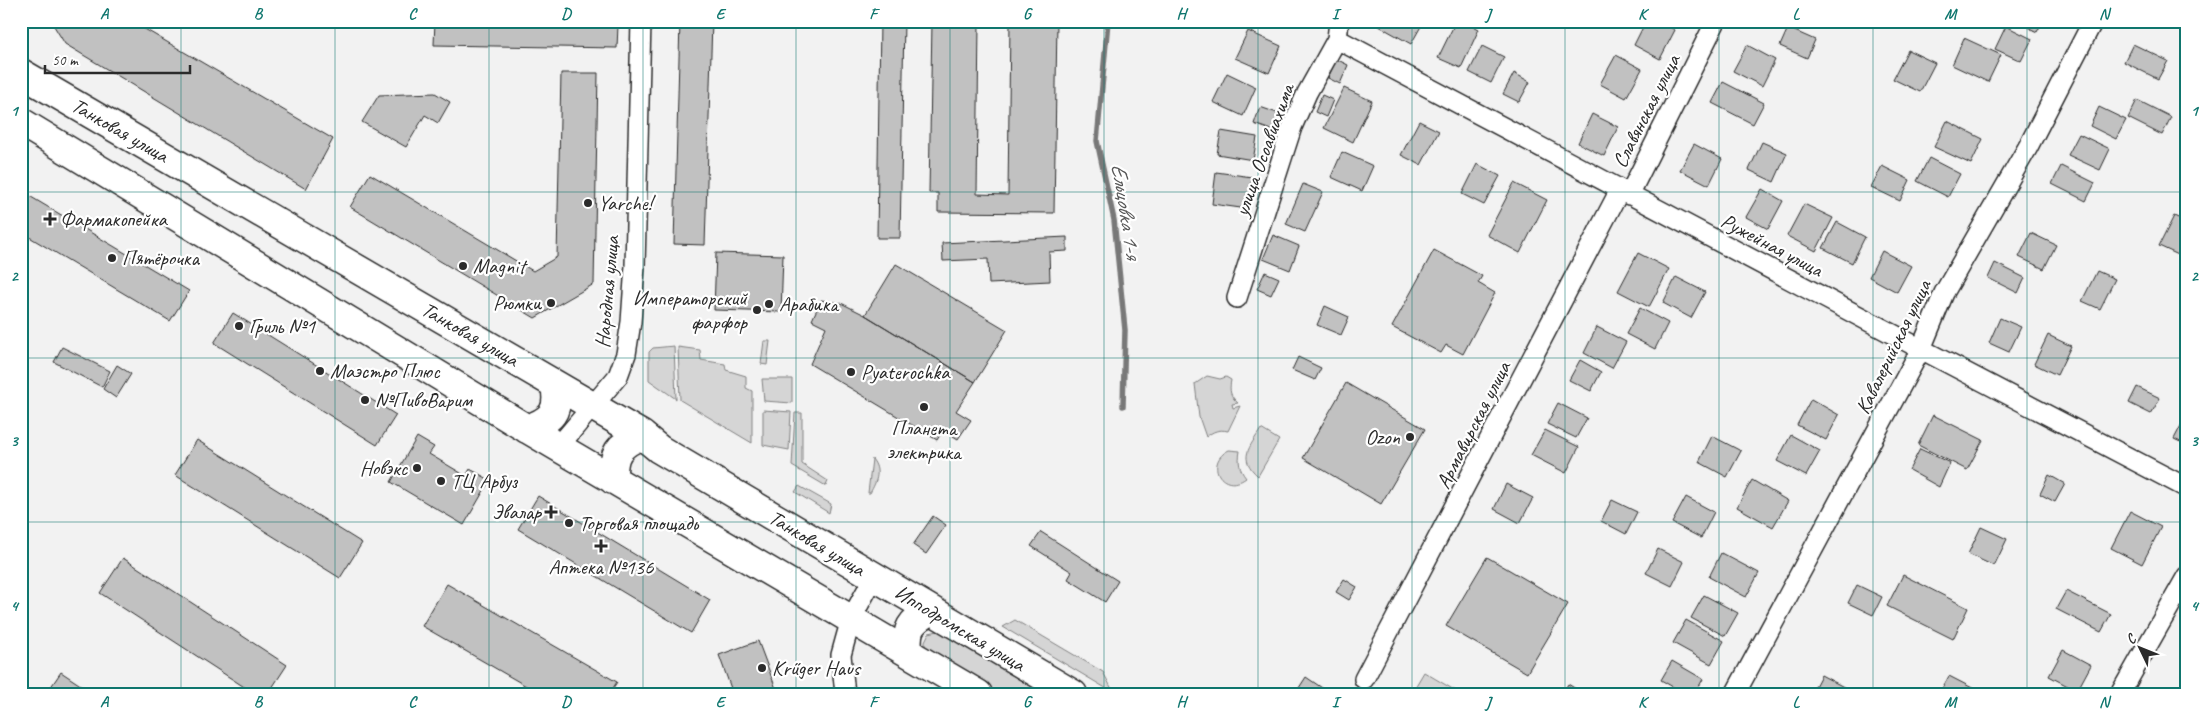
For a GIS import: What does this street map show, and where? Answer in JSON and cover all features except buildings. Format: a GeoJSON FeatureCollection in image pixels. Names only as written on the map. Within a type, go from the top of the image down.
{"type":"FeatureCollection","features":[{"type":"Feature","properties":{"kind":"highway","name":"Танковая улица"},"geometry":{"type":"LineString","coordinates":[[21,73],[642,435],[659,449],[874,576]]}},
{"type":"Feature","properties":{"kind":"highway","name":"Танковая улица"},"geometry":{"type":"LineString","coordinates":[[21,122],[527,429],[851,619]]}},
{"type":"Feature","properties":{"kind":"highway"},"geometry":{"type":"LineString","coordinates":[[527,429],[542,424],[554,413],[558,400],[555,385]]}},
{"type":"Feature","properties":{"kind":"highway"},"geometry":{"type":"LineString","coordinates":[[614,480],[613,468],[617,452],[628,441],[642,435]]}},
{"type":"Feature","properties":{"kind":"highway","name":"Ипподромская улица"},"geometry":{"type":"LineString","coordinates":[[874,576],[1073,694]]}},
{"type":"Feature","properties":{"kind":"highway"},"geometry":{"type":"LineString","coordinates":[[908,652],[907,634],[915,619],[931,610]]}},
{"type":"Feature","properties":{"kind":"highway"},"geometry":{"type":"LineString","coordinates":[[851,619],[978,694]]}},
{"type":"Feature","properties":{"kind":"street","name":"Народная улица"},"geometry":{"type":"LineString","coordinates":[[558,446],[618,376],[626,354],[631,322],[635,266],[641,21]]}},
{"type":"Feature","properties":{"kind":"street","name":"Славянская улица"},"geometry":{"type":"LineString","coordinates":[[1625,192],[1716,21]]}},
{"type":"Feature","properties":{"kind":"street","name":"Кавалерийская улица"},"geometry":{"type":"LineString","coordinates":[[1735,694],[1920,349],[1944,293],[2028,146],[2093,21]]}},
{"type":"Feature","properties":{"kind":"street","name":"Ружейная улица"},"geometry":{"type":"LineString","coordinates":[[1337,26],[1625,192],[2187,488]]}},
{"type":"Feature","properties":{"kind":"street","name":"улица Осоавиахима"},"geometry":{"type":"LineString","coordinates":[[1237,298],[1292,127],[1337,26]]}},
{"type":"Feature","properties":{"kind":"street","name":"Армавирская улица"},"geometry":{"type":"LineString","coordinates":[[1364,679],[1625,192]]}},
{"type":"Feature","properties":{"kind":"street","name":"Танковая улица"},"geometry":{"type":"LineString","coordinates":[[845,694],[841,655],[851,619],[874,576]]}},
{"type":"Feature","properties":{"kind":"street"},"geometry":{"type":"LineString","coordinates":[[2120,694],[2187,576]]}},
{"type":"Feature","properties":{"kind":"shaded area"},"geometry":{"type":"Polygon","coordinates":[[[764,341],[770,341],[767,365],[761,364],[764,341]]]}},
{"type":"Feature","properties":{"kind":"shaded area"},"geometry":{"type":"Polygon","coordinates":[[[674,346],[676,399],[649,380],[649,352],[653,348],[674,346]]]}},
{"type":"Feature","properties":{"kind":"shaded area"},"geometry":{"type":"Polygon","coordinates":[[[678,347],[700,350],[701,360],[725,364],[726,370],[746,376],[746,388],[752,391],[752,443],[680,400],[678,347]]]}},
{"type":"Feature","properties":{"kind":"shaded area"},"geometry":{"type":"Polygon","coordinates":[[[1207,376],[1220,379],[1226,377],[1231,380],[1231,393],[1238,403],[1232,404],[1233,408],[1240,406],[1228,431],[1216,431],[1206,437],[1199,417],[1195,384],[1207,376]]]}},
{"type":"Feature","properties":{"kind":"shaded area"},"geometry":{"type":"Polygon","coordinates":[[[762,379],[792,379],[792,403],[764,401],[762,379]]]}},
{"type":"Feature","properties":{"kind":"shaded area"},"geometry":{"type":"Polygon","coordinates":[[[763,410],[791,412],[789,450],[763,445],[763,410]]]}},
{"type":"Feature","properties":{"kind":"shaded area"},"geometry":{"type":"Polygon","coordinates":[[[795,413],[802,413],[802,464],[828,481],[826,486],[792,466],[795,413]]]}},
{"type":"Feature","properties":{"kind":"shaded area"},"geometry":{"type":"Polygon","coordinates":[[[1261,429],[1279,440],[1258,476],[1248,464],[1247,458],[1250,447],[1261,429]]]}},
{"type":"Feature","properties":{"kind":"shaded area"},"geometry":{"type":"Polygon","coordinates":[[[1229,450],[1240,451],[1240,465],[1246,478],[1238,482],[1230,483],[1224,480],[1219,475],[1217,469],[1217,462],[1229,450]]]}},
{"type":"Feature","properties":{"kind":"shaded area"},"geometry":{"type":"Polygon","coordinates":[[[872,459],[875,463],[877,476],[870,493],[868,493],[872,459]]]}},
{"type":"Feature","properties":{"kind":"shaded area"},"geometry":{"type":"Polygon","coordinates":[[[799,486],[831,504],[829,513],[795,492],[799,486]]]}},
{"type":"Feature","properties":{"kind":"shaded area"},"geometry":{"type":"Polygon","coordinates":[[[1015,620],[1103,672],[1114,693],[1003,627],[1015,620]]]}},
{"type":"Feature","properties":{"kind":"shaded area"},"geometry":{"type":"Polygon","coordinates":[[[938,631],[1044,694],[998,694],[925,651],[925,641],[929,633],[938,631]]]}},
{"type":"Feature","properties":{"kind":"shaded area"},"geometry":{"type":"Polygon","coordinates":[[[1424,672],[1461,694],[1411,694],[1424,672]]]}},
{"type":"Feature","properties":{"kind":"waterway","name":"Ельцовка 1-я"},"geometry":{"type":"LineString","coordinates":[[1108,21],[1097,141],[1114,220],[1125,330],[1123,406]]}},
{"type":"Feature","properties":{"kind":"place","name":"Yarche!"},"geometry":{"type":"Point","coordinates":[588,203]}},
{"type":"Feature","properties":{"kind":"place","name":"Фармакопейка"},"geometry":{"type":"Point","coordinates":[50,219]}},
{"type":"Feature","properties":{"kind":"place","name":"Пятёрочка"},"geometry":{"type":"Point","coordinates":[112,258]}},
{"type":"Feature","properties":{"kind":"place","name":"Magnit"},"geometry":{"type":"Point","coordinates":[463,266]}},
{"type":"Feature","properties":{"kind":"place","name":"Рюмки"},"geometry":{"type":"Point","coordinates":[551,303]}},
{"type":"Feature","properties":{"kind":"place","name":"Арабика"},"geometry":{"type":"Point","coordinates":[769,304]}},
{"type":"Feature","properties":{"kind":"place","name":"Императорский фарфор"},"geometry":{"type":"Point","coordinates":[757,310]}},
{"type":"Feature","properties":{"kind":"place","name":"Гриль №1"},"geometry":{"type":"Point","coordinates":[239,326]}},
{"type":"Feature","properties":{"kind":"place","name":"Маэстро Плюс"},"geometry":{"type":"Point","coordinates":[320,371]}},
{"type":"Feature","properties":{"kind":"place","name":"Pyaterochka"},"geometry":{"type":"Point","coordinates":[851,372]}},
{"type":"Feature","properties":{"kind":"place","name":"№ПивоВарим"},"geometry":{"type":"Point","coordinates":[365,400]}},
{"type":"Feature","properties":{"kind":"place","name":"Планета электрика"},"geometry":{"type":"Point","coordinates":[924,407]}},
{"type":"Feature","properties":{"kind":"place","name":"Ozon"},"geometry":{"type":"Point","coordinates":[1410,437]}},
{"type":"Feature","properties":{"kind":"place","name":"Новэкс"},"geometry":{"type":"Point","coordinates":[417,468]}},
{"type":"Feature","properties":{"kind":"place","name":"ТЦ Арбуз"},"geometry":{"type":"Point","coordinates":[441,481]}},
{"type":"Feature","properties":{"kind":"place","name":"Эвалар"},"geometry":{"type":"Point","coordinates":[551,512]}},
{"type":"Feature","properties":{"kind":"place","name":"Торговая площадь"},"geometry":{"type":"Point","coordinates":[569,523]}},
{"type":"Feature","properties":{"kind":"place","name":"Аптека №136"},"geometry":{"type":"Point","coordinates":[601,546]}},
{"type":"Feature","properties":{"kind":"place","name":"Krűger Haus"},"geometry":{"type":"Point","coordinates":[762,668]}}]}
